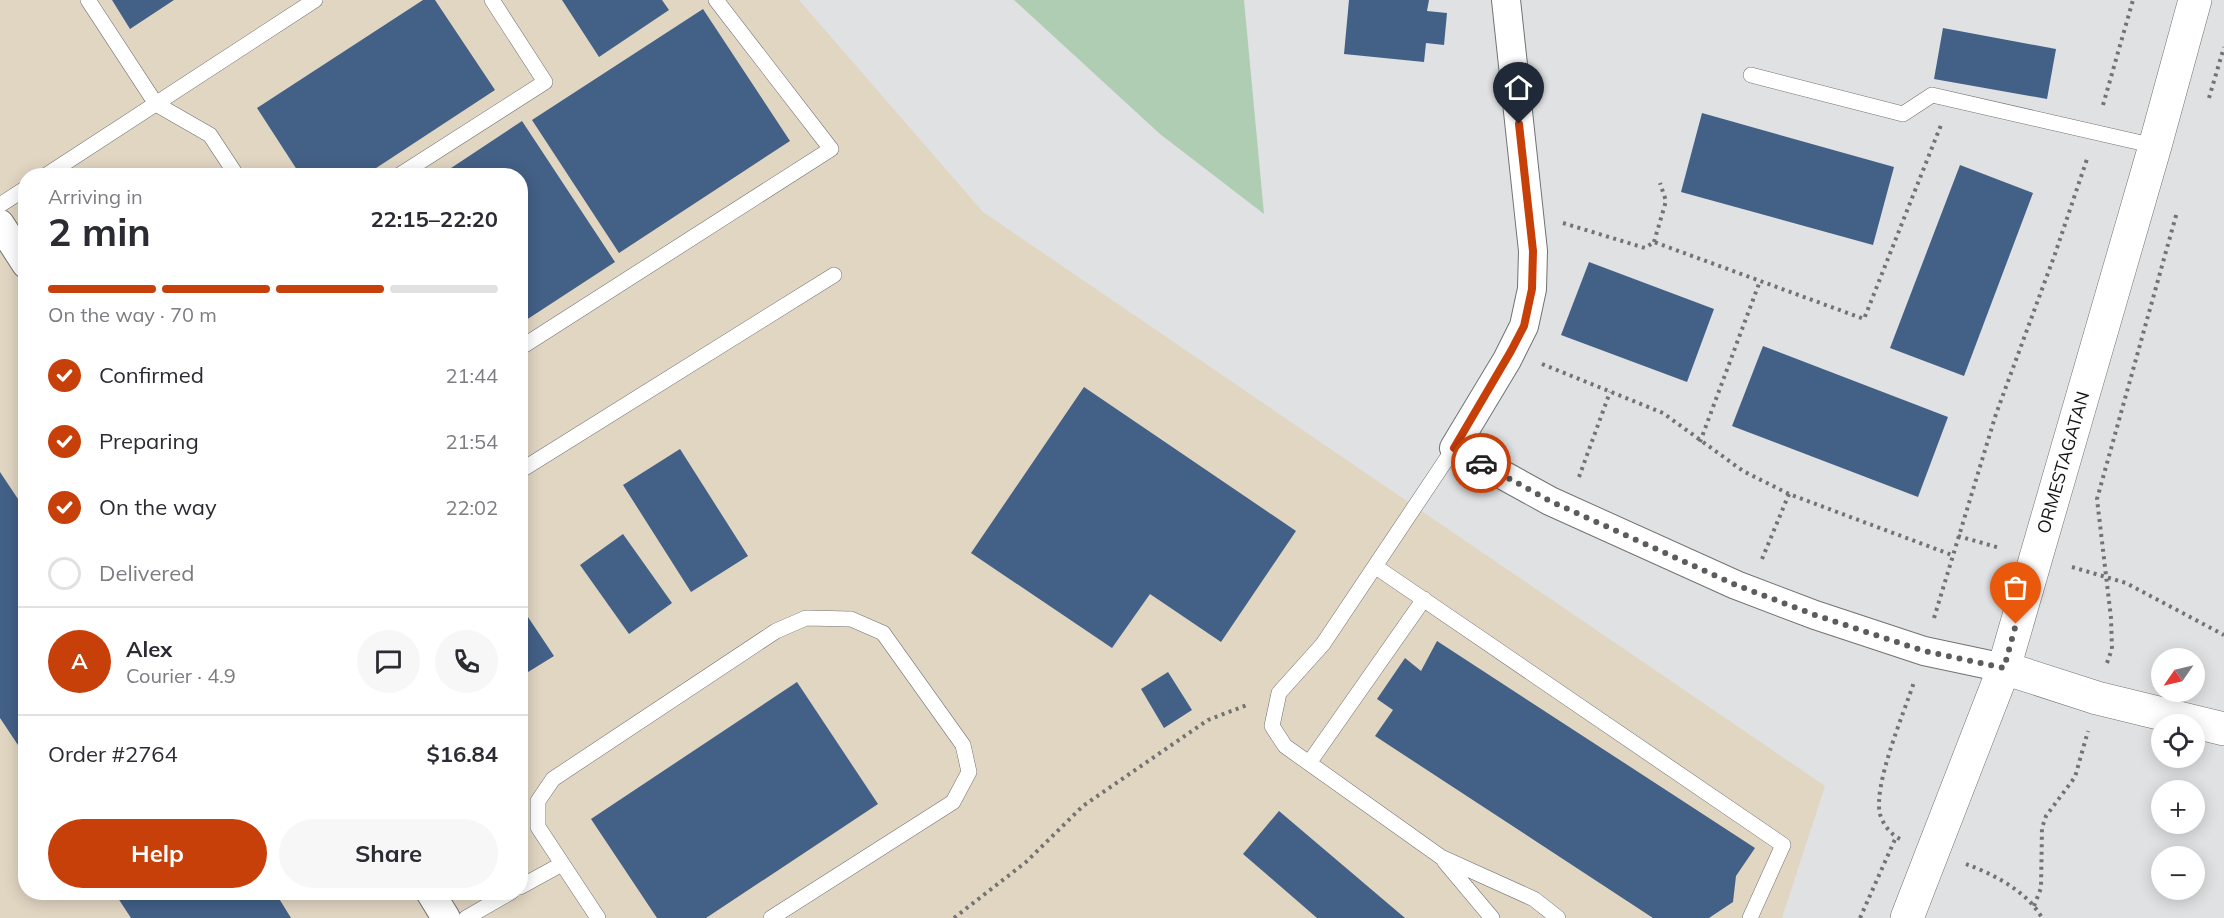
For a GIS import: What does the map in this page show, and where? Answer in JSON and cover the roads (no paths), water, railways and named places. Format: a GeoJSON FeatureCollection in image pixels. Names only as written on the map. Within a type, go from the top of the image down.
{"type":"FeatureCollection","features":[{"type":"Feature","properties":{"kind":"street"},"geometry":{"type":"LineString","coordinates":[[1506,0],[1533,251],[1532,289],[1524,326],[1454,448],[1567,508],[1750,590],[1815,615],[1924,651],[2004,668],[2097,698],[2224,729]]}},
{"type":"Feature","properties":{"kind":"street","name":"ORMESTAGATAN"},"geometry":{"type":"LineString","coordinates":[[1907,918],[2004,668],[2155,146],[2194,0]]}},
{"type":"Feature","properties":{"kind":"street"},"geometry":{"type":"LineString","coordinates":[[0,224],[18,252]]}},
{"type":"Feature","properties":{"kind":"street"},"geometry":{"type":"LineString","coordinates":[[435,900],[446,918]]}},
{"type":"Feature","properties":{"kind":"lane"},"geometry":{"type":"LineString","coordinates":[[88,0],[156,104],[210,135],[232,168]]}},
{"type":"Feature","properties":{"kind":"lane"},"geometry":{"type":"LineString","coordinates":[[57,168],[315,0]]}},
{"type":"Feature","properties":{"kind":"lane"},"geometry":{"type":"LineString","coordinates":[[411,168],[545,82],[492,0]]}},
{"type":"Feature","properties":{"kind":"lane"},"geometry":{"type":"LineString","coordinates":[[528,343],[831,149],[716,0]]}},
{"type":"Feature","properties":{"kind":"lane"},"geometry":{"type":"LineString","coordinates":[[1751,75],[1903,114],[1932,95],[2155,146]]}},
{"type":"Feature","properties":{"kind":"lane"},"geometry":{"type":"LineString","coordinates":[[0,205],[18,194]]}},
{"type":"Feature","properties":{"kind":"lane"},"geometry":{"type":"LineString","coordinates":[[528,466],[834,275]]}},
{"type":"Feature","properties":{"kind":"lane"},"geometry":{"type":"LineString","coordinates":[[1454,448],[1323,644],[1279,693],[1272,726],[1286,746],[1441,857],[1534,899],[1558,918]]}},
{"type":"Feature","properties":{"kind":"lane"},"geometry":{"type":"LineString","coordinates":[[1376,567],[1783,845],[1750,918]]}},
{"type":"Feature","properties":{"kind":"lane"},"geometry":{"type":"LineString","coordinates":[[1309,763],[1424,599]]}},
{"type":"Feature","properties":{"kind":"lane"},"geometry":{"type":"LineString","coordinates":[[598,918],[538,827],[538,801],[553,779],[776,631],[806,618],[851,619],[883,633],[963,745],[969,771],[953,802],[771,918]]}},
{"type":"Feature","properties":{"kind":"lane"},"geometry":{"type":"LineString","coordinates":[[1441,857],[1492,918]]}},
{"type":"Feature","properties":{"kind":"lane"},"geometry":{"type":"LineString","coordinates":[[528,883],[562,864]]}},
{"type":"Feature","properties":{"kind":"lane"},"geometry":{"type":"LineString","coordinates":[[466,918],[497,900]]}}]}
